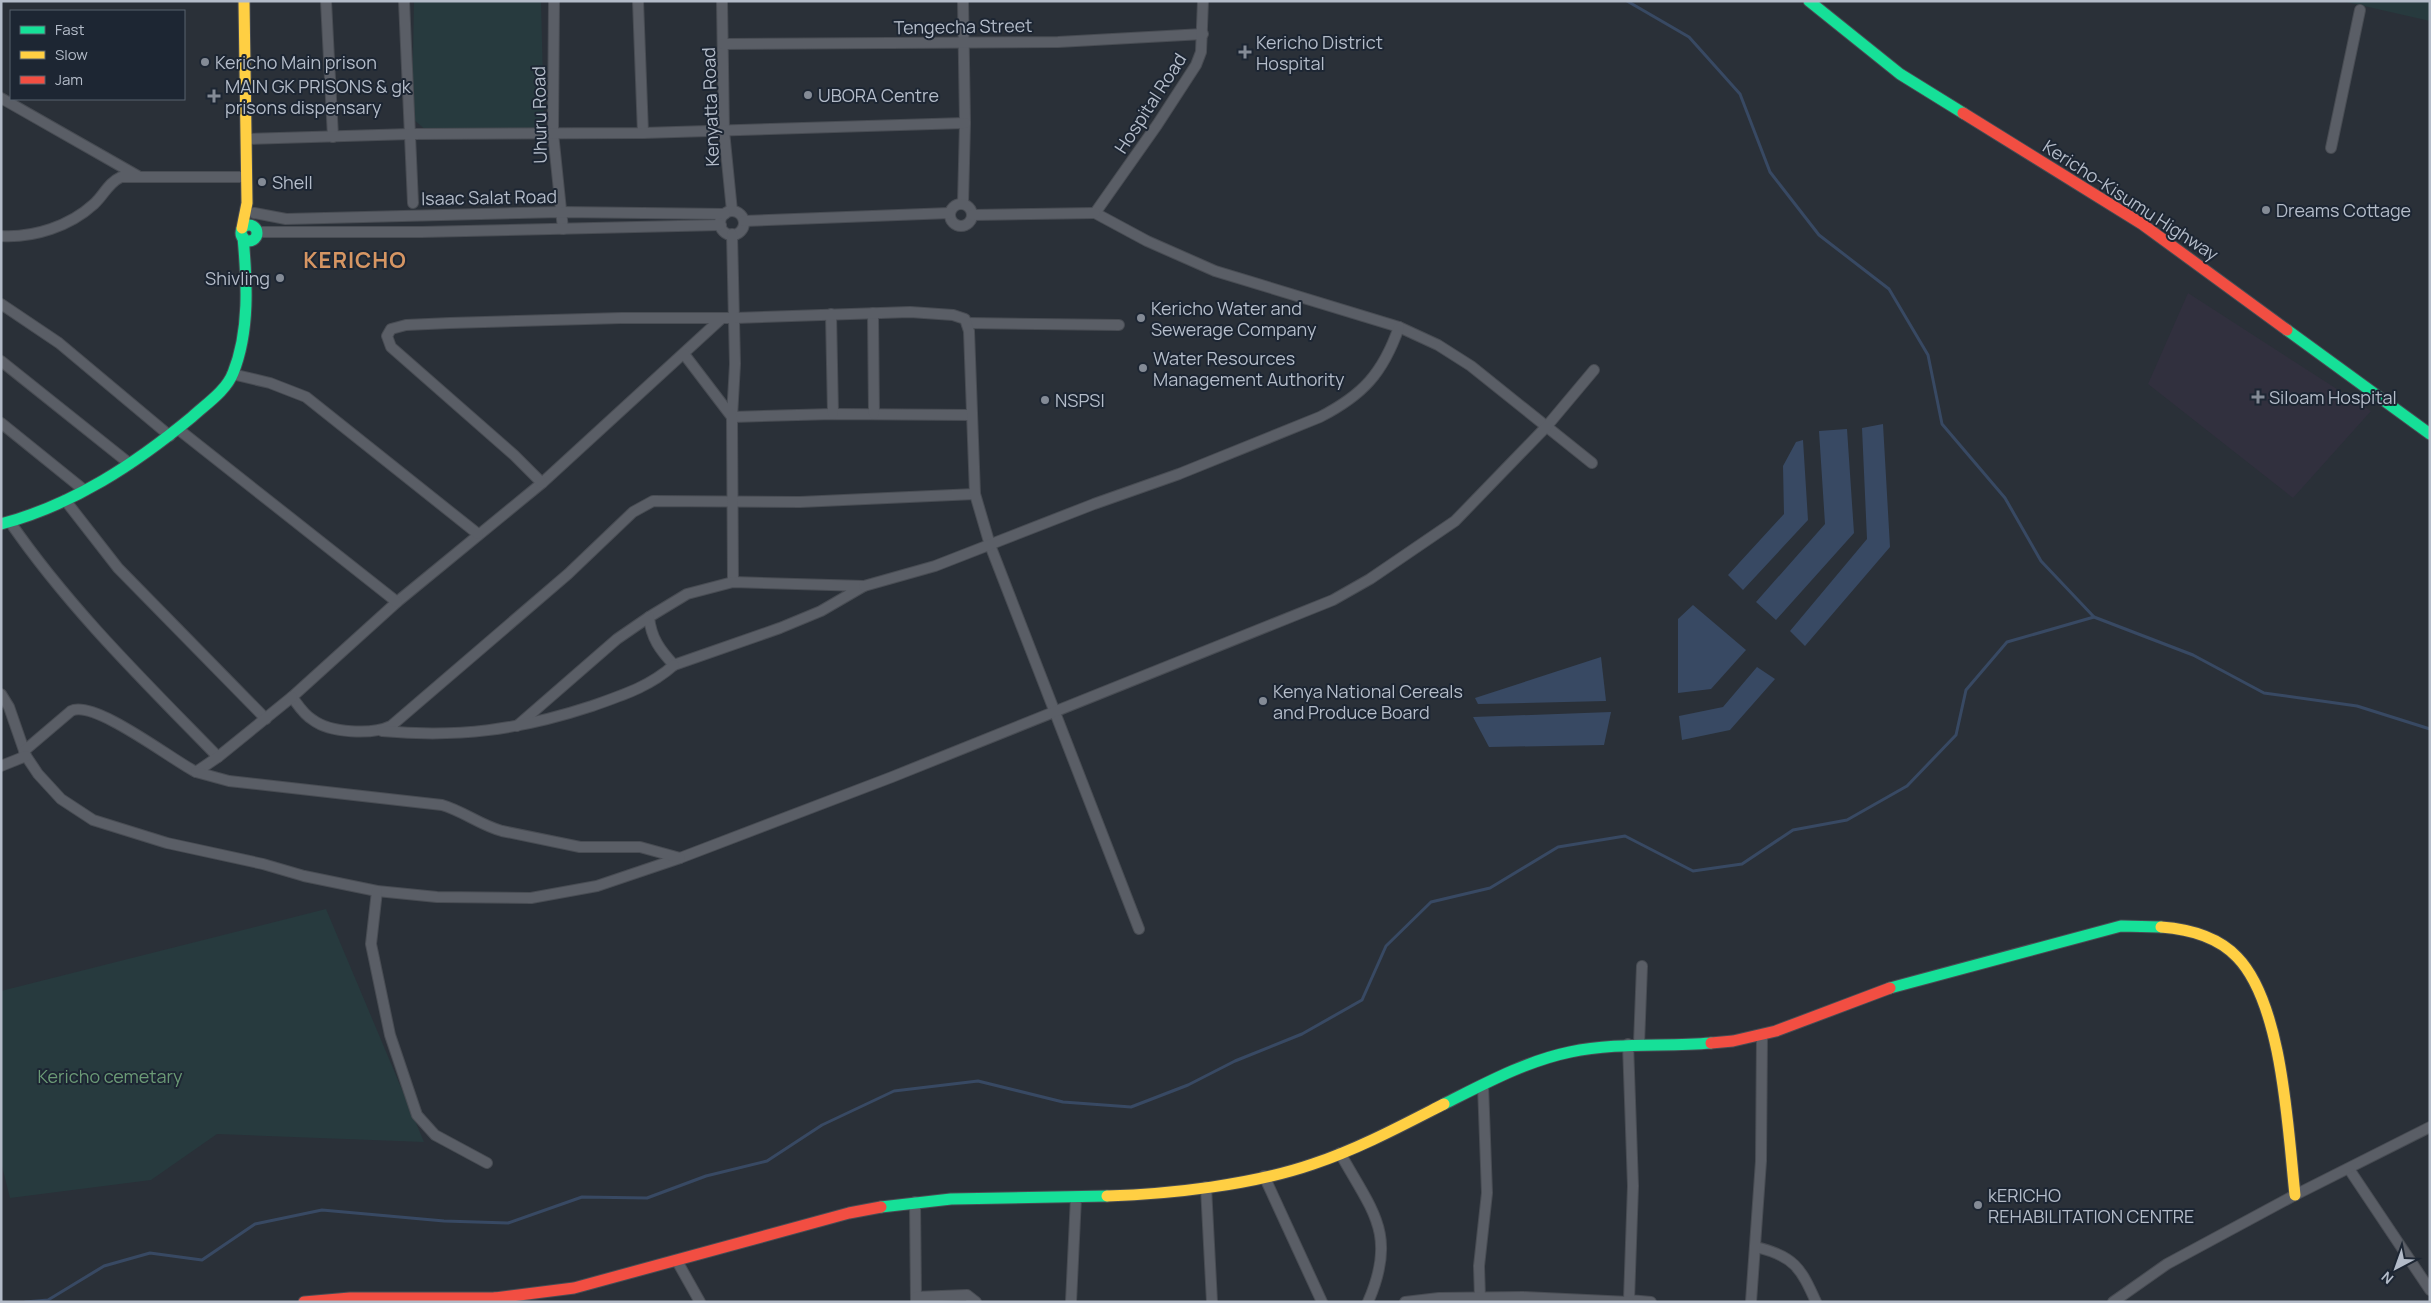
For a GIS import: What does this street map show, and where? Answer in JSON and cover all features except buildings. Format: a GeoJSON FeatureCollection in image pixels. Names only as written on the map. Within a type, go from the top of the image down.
{"type":"FeatureCollection","features":[{"type":"Feature","properties":{"kind":"main road"},"geometry":{"type":"LineString","coordinates":[[6,523],[65,500],[130,464],[174,432],[218,394],[232,374],[241,344],[245,268],[242,233],[247,203],[244,1]]}},
{"type":"Feature","properties":{"kind":"main road","name":"Kericho-Kisumu Highway"},"geometry":{"type":"LineString","coordinates":[[1809,1],[1864,47],[1908,80],[2142,224],[2430,434]]}},
{"type":"Feature","properties":{"kind":"main road"},"geometry":{"type":"LineString","coordinates":[[245,268],[257,233],[254,213],[247,203]]}},
{"type":"Feature","properties":{"kind":"main road"},"geometry":{"type":"LineString","coordinates":[[242,233],[250,241],[257,233]]}},
{"type":"Feature","properties":{"kind":"main road"},"geometry":{"type":"LineString","coordinates":[[304,1302],[350,1298],[495,1300],[574,1288],[849,1213],[915,1202],[1119,1196],[1206,1187],[1264,1176],[1340,1153],[1483,1085],[1546,1058],[1584,1050],[1634,1044],[1703,1042],[1762,1035],[1882,991],[2121,926],[2156,925],[2176,928],[2220,945],[2238,958],[2252,977],[2263,1000],[2273,1036],[2295,1195]]}},
{"type":"Feature","properties":{"kind":"street"},"geometry":{"type":"LineString","coordinates":[[326,1],[333,137]]}},
{"type":"Feature","properties":{"kind":"street"},"geometry":{"type":"LineString","coordinates":[[404,1],[411,134],[412,203],[405,215],[404,232]]}},
{"type":"Feature","properties":{"kind":"street","name":"Uhuru Road"},"geometry":{"type":"LineString","coordinates":[[554,1],[553,133],[563,229]]}},
{"type":"Feature","properties":{"kind":"street"},"geometry":{"type":"LineString","coordinates":[[638,1],[644,133]]}},
{"type":"Feature","properties":{"kind":"street","name":"Kenyatta Road"},"geometry":{"type":"LineString","coordinates":[[722,1],[724,131],[728,213]]}},
{"type":"Feature","properties":{"kind":"street"},"geometry":{"type":"LineString","coordinates":[[963,1],[966,123],[963,204]]}},
{"type":"Feature","properties":{"kind":"street","name":"Hospital Road"},"geometry":{"type":"LineString","coordinates":[[1096,213],[1189,79],[1201,52],[1203,1]]}},
{"type":"Feature","properties":{"kind":"street"},"geometry":{"type":"LineString","coordinates":[[2331,148],[2360,10]]}},
{"type":"Feature","properties":{"kind":"street","name":"Tengecha Street"},"geometry":{"type":"LineString","coordinates":[[723,44],[1058,42],[1203,34]]}},
{"type":"Feature","properties":{"kind":"street"},"geometry":{"type":"LineString","coordinates":[[1,98],[139,177]]}},
{"type":"Feature","properties":{"kind":"street"},"geometry":{"type":"LineString","coordinates":[[246,139],[411,134],[644,133],[966,123]]}},
{"type":"Feature","properties":{"kind":"street"},"geometry":{"type":"LineString","coordinates":[[1,236],[26,235],[68,222],[96,202],[105,189],[117,179],[139,177],[246,177]]}},
{"type":"Feature","properties":{"kind":"street"},"geometry":{"type":"LineString","coordinates":[[412,203],[421,214],[421,232]]}},
{"type":"Feature","properties":{"kind":"street"},"geometry":{"type":"LineString","coordinates":[[963,204],[969,208],[972,215],[969,222],[959,226],[952,222],[950,213],[953,207],[963,204]]}},
{"type":"Feature","properties":{"kind":"street","name":"Isaac Salat Road"},"geometry":{"type":"LineString","coordinates":[[254,213],[286,219],[421,214],[561,212],[728,213]]}},
{"type":"Feature","properties":{"kind":"street"},"geometry":{"type":"LineString","coordinates":[[728,213],[740,214],[744,221],[740,232],[732,234],[725,232],[721,225],[728,213]]}},
{"type":"Feature","properties":{"kind":"street"},"geometry":{"type":"LineString","coordinates":[[744,221],[950,213]]}},
{"type":"Feature","properties":{"kind":"street"},"geometry":{"type":"LineString","coordinates":[[972,215],[1096,213],[1147,241],[1215,271],[1399,327],[1438,345],[1470,366],[1548,426],[1592,463]]}},
{"type":"Feature","properties":{"kind":"street"},"geometry":{"type":"LineString","coordinates":[[257,233],[421,232],[721,225]]}},
{"type":"Feature","properties":{"kind":"street"},"geometry":{"type":"LineString","coordinates":[[732,234],[735,318],[732,417],[733,582]]}},
{"type":"Feature","properties":{"kind":"street"},"geometry":{"type":"LineString","coordinates":[[1,304],[59,343],[397,602]]}},
{"type":"Feature","properties":{"kind":"street"},"geometry":{"type":"LineString","coordinates":[[873,313],[874,414]]}},
{"type":"Feature","properties":{"kind":"street"},"geometry":{"type":"LineString","coordinates":[[542,483],[514,455],[391,347],[387,336],[391,329],[406,325],[468,322],[621,318],[735,318],[873,313],[953,315],[959,316],[967,323],[1119,325]]}},
{"type":"Feature","properties":{"kind":"street"},"geometry":{"type":"LineString","coordinates":[[831,314],[833,414]]}},
{"type":"Feature","properties":{"kind":"street"},"geometry":{"type":"LineString","coordinates":[[196,772],[266,719],[397,602],[542,483],[722,318]]}},
{"type":"Feature","properties":{"kind":"street"},"geometry":{"type":"LineString","coordinates":[[967,323],[976,494],[990,544],[1140,929]]}},
{"type":"Feature","properties":{"kind":"street"},"geometry":{"type":"LineString","coordinates":[[517,726],[617,639],[687,594],[733,582],[864,586],[909,575],[1094,504],[1179,474],[1339,408],[1358,394],[1382,367],[1390,354],[1399,327]]}},
{"type":"Feature","properties":{"kind":"street"},"geometry":{"type":"LineString","coordinates":[[684,354],[732,417]]}},
{"type":"Feature","properties":{"kind":"street"},"geometry":{"type":"LineString","coordinates":[[1,360],[130,464]]}},
{"type":"Feature","properties":{"kind":"street"},"geometry":{"type":"LineString","coordinates":[[1,694],[9,707],[25,753],[43,780],[61,799],[92,820],[167,843],[263,864],[304,876],[377,891],[438,897],[531,898],[597,886],[680,858],[900,774],[1054,710],[1333,600],[1351,590],[1455,520],[1548,426],[1594,370]]}},
{"type":"Feature","properties":{"kind":"street"},"geometry":{"type":"LineString","coordinates":[[232,374],[270,383],[306,397],[478,534]]}},
{"type":"Feature","properties":{"kind":"street"},"geometry":{"type":"LineString","coordinates":[[732,417],[833,414],[971,415]]}},
{"type":"Feature","properties":{"kind":"street"},"geometry":{"type":"LineString","coordinates":[[1,423],[84,490]]}},
{"type":"Feature","properties":{"kind":"street"},"geometry":{"type":"LineString","coordinates":[[380,731],[403,716],[643,505],[653,501],[800,502],[976,494]]}},
{"type":"Feature","properties":{"kind":"street"},"geometry":{"type":"LineString","coordinates":[[65,500],[118,568],[266,719]]}},
{"type":"Feature","properties":{"kind":"street"},"geometry":{"type":"LineString","coordinates":[[6,523],[104,640],[218,757]]}},
{"type":"Feature","properties":{"kind":"street"},"geometry":{"type":"LineString","coordinates":[[292,697],[305,714],[324,726],[342,730],[456,734],[554,719],[633,692],[656,680],[674,665],[821,611],[864,586]]}},
{"type":"Feature","properties":{"kind":"street"},"geometry":{"type":"LineString","coordinates":[[649,617],[653,638],[661,652],[674,665]]}},
{"type":"Feature","properties":{"kind":"street"},"geometry":{"type":"LineString","coordinates":[[1,766],[25,753],[72,711],[80,708],[125,727],[196,772],[229,781],[442,806],[462,812],[490,828],[510,833],[588,848],[640,847],[680,858]]}},
{"type":"Feature","properties":{"kind":"street"},"geometry":{"type":"LineString","coordinates":[[377,891],[371,944],[390,1035],[416,1115],[435,1135],[487,1163]]}},
{"type":"Feature","properties":{"kind":"street"},"geometry":{"type":"LineString","coordinates":[[1629,1301],[1633,1186],[1634,1044],[1642,966]]}},
{"type":"Feature","properties":{"kind":"street"},"geometry":{"type":"LineString","coordinates":[[1751,1302],[1761,1161],[1762,1035]]}},
{"type":"Feature","properties":{"kind":"street"},"geometry":{"type":"LineString","coordinates":[[1480,1298],[1479,1266],[1487,1193],[1483,1085]]}},
{"type":"Feature","properties":{"kind":"street"},"geometry":{"type":"LineString","coordinates":[[2113,1302],[2167,1264],[2295,1195],[2430,1127]]}},
{"type":"Feature","properties":{"kind":"street"},"geometry":{"type":"LineString","coordinates":[[1340,1153],[1376,1218],[1382,1238],[1379,1271],[1368,1302]]}},
{"type":"Feature","properties":{"kind":"street"},"geometry":{"type":"LineString","coordinates":[[2349,1169],[2430,1290]]}},
{"type":"Feature","properties":{"kind":"street"},"geometry":{"type":"LineString","coordinates":[[1264,1176],[1322,1302]]}},
{"type":"Feature","properties":{"kind":"street"},"geometry":{"type":"LineString","coordinates":[[1206,1187],[1212,1302]]}},
{"type":"Feature","properties":{"kind":"street"},"geometry":{"type":"LineString","coordinates":[[1070,1302],[1076,1197]]}},
{"type":"Feature","properties":{"kind":"street"},"geometry":{"type":"LineString","coordinates":[[915,1202],[916,1299],[967,1296],[976,1302]]}},
{"type":"Feature","properties":{"kind":"street"},"geometry":{"type":"LineString","coordinates":[[1756,1247],[1777,1252],[1789,1258],[1800,1268],[1816,1302]]}},
{"type":"Feature","properties":{"kind":"street"},"geometry":{"type":"LineString","coordinates":[[677,1261],[700,1302]]}},
{"type":"Feature","properties":{"kind":"street"},"geometry":{"type":"LineString","coordinates":[[1405,1302],[1480,1298],[1651,1302]]}},
{"type":"Feature","properties":{"kind":"shaded area","name":"Siloam Hospital"},"geometry":{"type":"Polygon","coordinates":[[[2188,293],[2371,411],[2293,498],[2148,384],[2188,293]]]}},
{"type":"Feature","properties":{"kind":"green space"},"geometry":{"type":"Polygon","coordinates":[[[414,1],[541,1],[544,125],[535,131],[428,132],[412,118],[414,1]]]}},
{"type":"Feature","properties":{"kind":"green space"},"geometry":{"type":"Polygon","coordinates":[[[2342,1],[2430,1],[2430,21],[2342,1]]]}},
{"type":"Feature","properties":{"kind":"green space","name":"Kericho cemetary"},"geometry":{"type":"Polygon","coordinates":[[[326,909],[424,1142],[217,1134],[151,1180],[10,1198],[1,1162],[1,991],[326,909]]]}},
{"type":"Feature","properties":{"kind":"water"},"geometry":{"type":"Polygon","coordinates":[[[1883,424],[1890,547],[1805,646],[1790,631],[1867,539],[1862,428],[1883,424]]]}},
{"type":"Feature","properties":{"kind":"water"},"geometry":{"type":"Polygon","coordinates":[[[1847,429],[1854,533],[1776,620],[1756,602],[1825,524],[1819,431],[1847,429]]]}},
{"type":"Feature","properties":{"kind":"water"},"geometry":{"type":"Polygon","coordinates":[[[1803,440],[1808,520],[1743,590],[1728,575],[1784,514],[1783,466],[1796,442],[1803,440]]]}},
{"type":"Feature","properties":{"kind":"water"},"geometry":{"type":"Polygon","coordinates":[[[1693,605],[1746,650],[1711,689],[1678,693],[1678,619],[1693,605]]]}},
{"type":"Feature","properties":{"kind":"water"},"geometry":{"type":"Polygon","coordinates":[[[1601,657],[1606,701],[1478,704],[1475,698],[1601,657]]]}},
{"type":"Feature","properties":{"kind":"water"},"geometry":{"type":"Polygon","coordinates":[[[1757,667],[1775,679],[1730,730],[1682,740],[1679,716],[1723,707],[1757,667]]]}},
{"type":"Feature","properties":{"kind":"water"},"geometry":{"type":"Polygon","coordinates":[[[1611,712],[1604,745],[1489,747],[1473,717],[1611,712]]]}},
{"type":"Feature","properties":{"kind":"waterway"},"geometry":{"type":"LineString","coordinates":[[1627,1],[1689,37],[1740,94],[1770,172],[1819,235],[1889,289],[1928,355],[1942,424],[2005,498],[2041,561],[2094,617],[2193,655],[2264,693],[2357,706],[2430,729]]}},
{"type":"Feature","properties":{"kind":"waterway"},"geometry":{"type":"LineString","coordinates":[[25,1302],[48,1300],[104,1266],[150,1253],[202,1260],[255,1224],[322,1210],[444,1221],[508,1223],[582,1197],[647,1198],[706,1176],[767,1161],[822,1125],[894,1091],[978,1081],[1063,1102],[1131,1107],[1188,1085],[1235,1061],[1302,1034],[1362,1000],[1386,946],[1431,902],[1490,888],[1558,847],[1625,836],[1693,871],[1742,864],[1793,830],[1847,820],[1907,786],[1956,735],[1966,690],[2007,642],[2094,617]]}},
{"type":"Feature","properties":{"kind":"traffic: fast"},"geometry":{"type":"LineString","coordinates":[[1809,1],[1900,74],[1963,113]]}},
{"type":"Feature","properties":{"kind":"traffic: fast"},"geometry":{"type":"LineString","coordinates":[[246,225],[252,225],[257,230],[257,233],[255,239],[246,241],[241,236],[241,230],[246,225]]}},
{"type":"Feature","properties":{"kind":"traffic: fast"},"geometry":{"type":"LineString","coordinates":[[1,524],[53,506],[102,481],[148,451],[192,417],[226,386],[238,357],[245,323],[246,271],[243,237]]}},
{"type":"Feature","properties":{"kind":"traffic: fast"},"geometry":{"type":"LineString","coordinates":[[2287,330],[2430,434]]}},
{"type":"Feature","properties":{"kind":"traffic: fast"},"geometry":{"type":"LineString","coordinates":[[1890,988],[2121,926],[2161,927]]}},
{"type":"Feature","properties":{"kind":"traffic: fast"},"geometry":{"type":"LineString","coordinates":[[1444,1104],[1521,1067],[1570,1052],[1605,1047],[1711,1043]]}},
{"type":"Feature","properties":{"kind":"traffic: fast"},"geometry":{"type":"LineString","coordinates":[[881,1207],[951,1199],[1107,1196]]}},
{"type":"Feature","properties":{"kind":"traffic: slow"},"geometry":{"type":"LineString","coordinates":[[242,228],[247,203],[244,1]]}},
{"type":"Feature","properties":{"kind":"traffic: slow"},"geometry":{"type":"LineString","coordinates":[[2161,927],[2192,932],[2221,944],[2237,957],[2252,978],[2264,1005],[2274,1036],[2281,1070],[2295,1195]]}},
{"type":"Feature","properties":{"kind":"traffic: slow"},"geometry":{"type":"LineString","coordinates":[[1107,1196],[1184,1191],[1264,1178],[1330,1158],[1396,1129],[1444,1104]]}},
{"type":"Feature","properties":{"kind":"traffic: jam"},"geometry":{"type":"LineString","coordinates":[[1963,113],[2142,224],[2287,330]]}},
{"type":"Feature","properties":{"kind":"traffic: jam"},"geometry":{"type":"LineString","coordinates":[[1711,1043],[1733,1041],[1776,1031],[1890,988]]}},
{"type":"Feature","properties":{"kind":"traffic: jam"},"geometry":{"type":"LineString","coordinates":[[495,1298],[574,1288],[849,1213],[881,1207]]}},
{"type":"Feature","properties":{"kind":"traffic: jam"},"geometry":{"type":"LineString","coordinates":[[304,1302],[350,1298],[495,1298],[496,1302]]}},
{"type":"Feature","properties":{"kind":"place","name":"Kericho District Hospital"},"geometry":{"type":"Point","coordinates":[1245,52]}},
{"type":"Feature","properties":{"kind":"place","name":"Kericho Main prison"},"geometry":{"type":"Point","coordinates":[205,62]}},
{"type":"Feature","properties":{"kind":"place","name":"UBORA Centre"},"geometry":{"type":"Point","coordinates":[808,95]}},
{"type":"Feature","properties":{"kind":"place","name":"MAIN GK PRISONS & gk prisons dispensary"},"geometry":{"type":"Point","coordinates":[214,96]}},
{"type":"Feature","properties":{"kind":"place","name":"Shell"},"geometry":{"type":"Point","coordinates":[262,182]}},
{"type":"Feature","properties":{"kind":"place","name":"Dreams Cottage"},"geometry":{"type":"Point","coordinates":[2266,210]}},
{"type":"Feature","properties":{"kind":"place","name":"Shivling"},"geometry":{"type":"Point","coordinates":[280,278]}},
{"type":"Feature","properties":{"kind":"place","name":"Kericho Water and Sewerage Company"},"geometry":{"type":"Point","coordinates":[1141,318]}},
{"type":"Feature","properties":{"kind":"place","name":"Water Resources Management Authority"},"geometry":{"type":"Point","coordinates":[1143,368]}},
{"type":"Feature","properties":{"kind":"place","name":"Siloam Hospital"},"geometry":{"type":"Point","coordinates":[2258,397]}},
{"type":"Feature","properties":{"kind":"place","name":"NSPSI"},"geometry":{"type":"Point","coordinates":[1045,400]}},
{"type":"Feature","properties":{"kind":"place","name":"Kenya National Cereals and Produce Board"},"geometry":{"type":"Point","coordinates":[1263,701]}},
{"type":"Feature","properties":{"kind":"place","name":"kERICHO REHABILITATION CENTRE"},"geometry":{"type":"Point","coordinates":[1978,1205]}},
{"type":"Feature","properties":{"kind":"district","name":"KERICHO"},"geometry":{"type":"Point","coordinates":[355,260]}}]}
